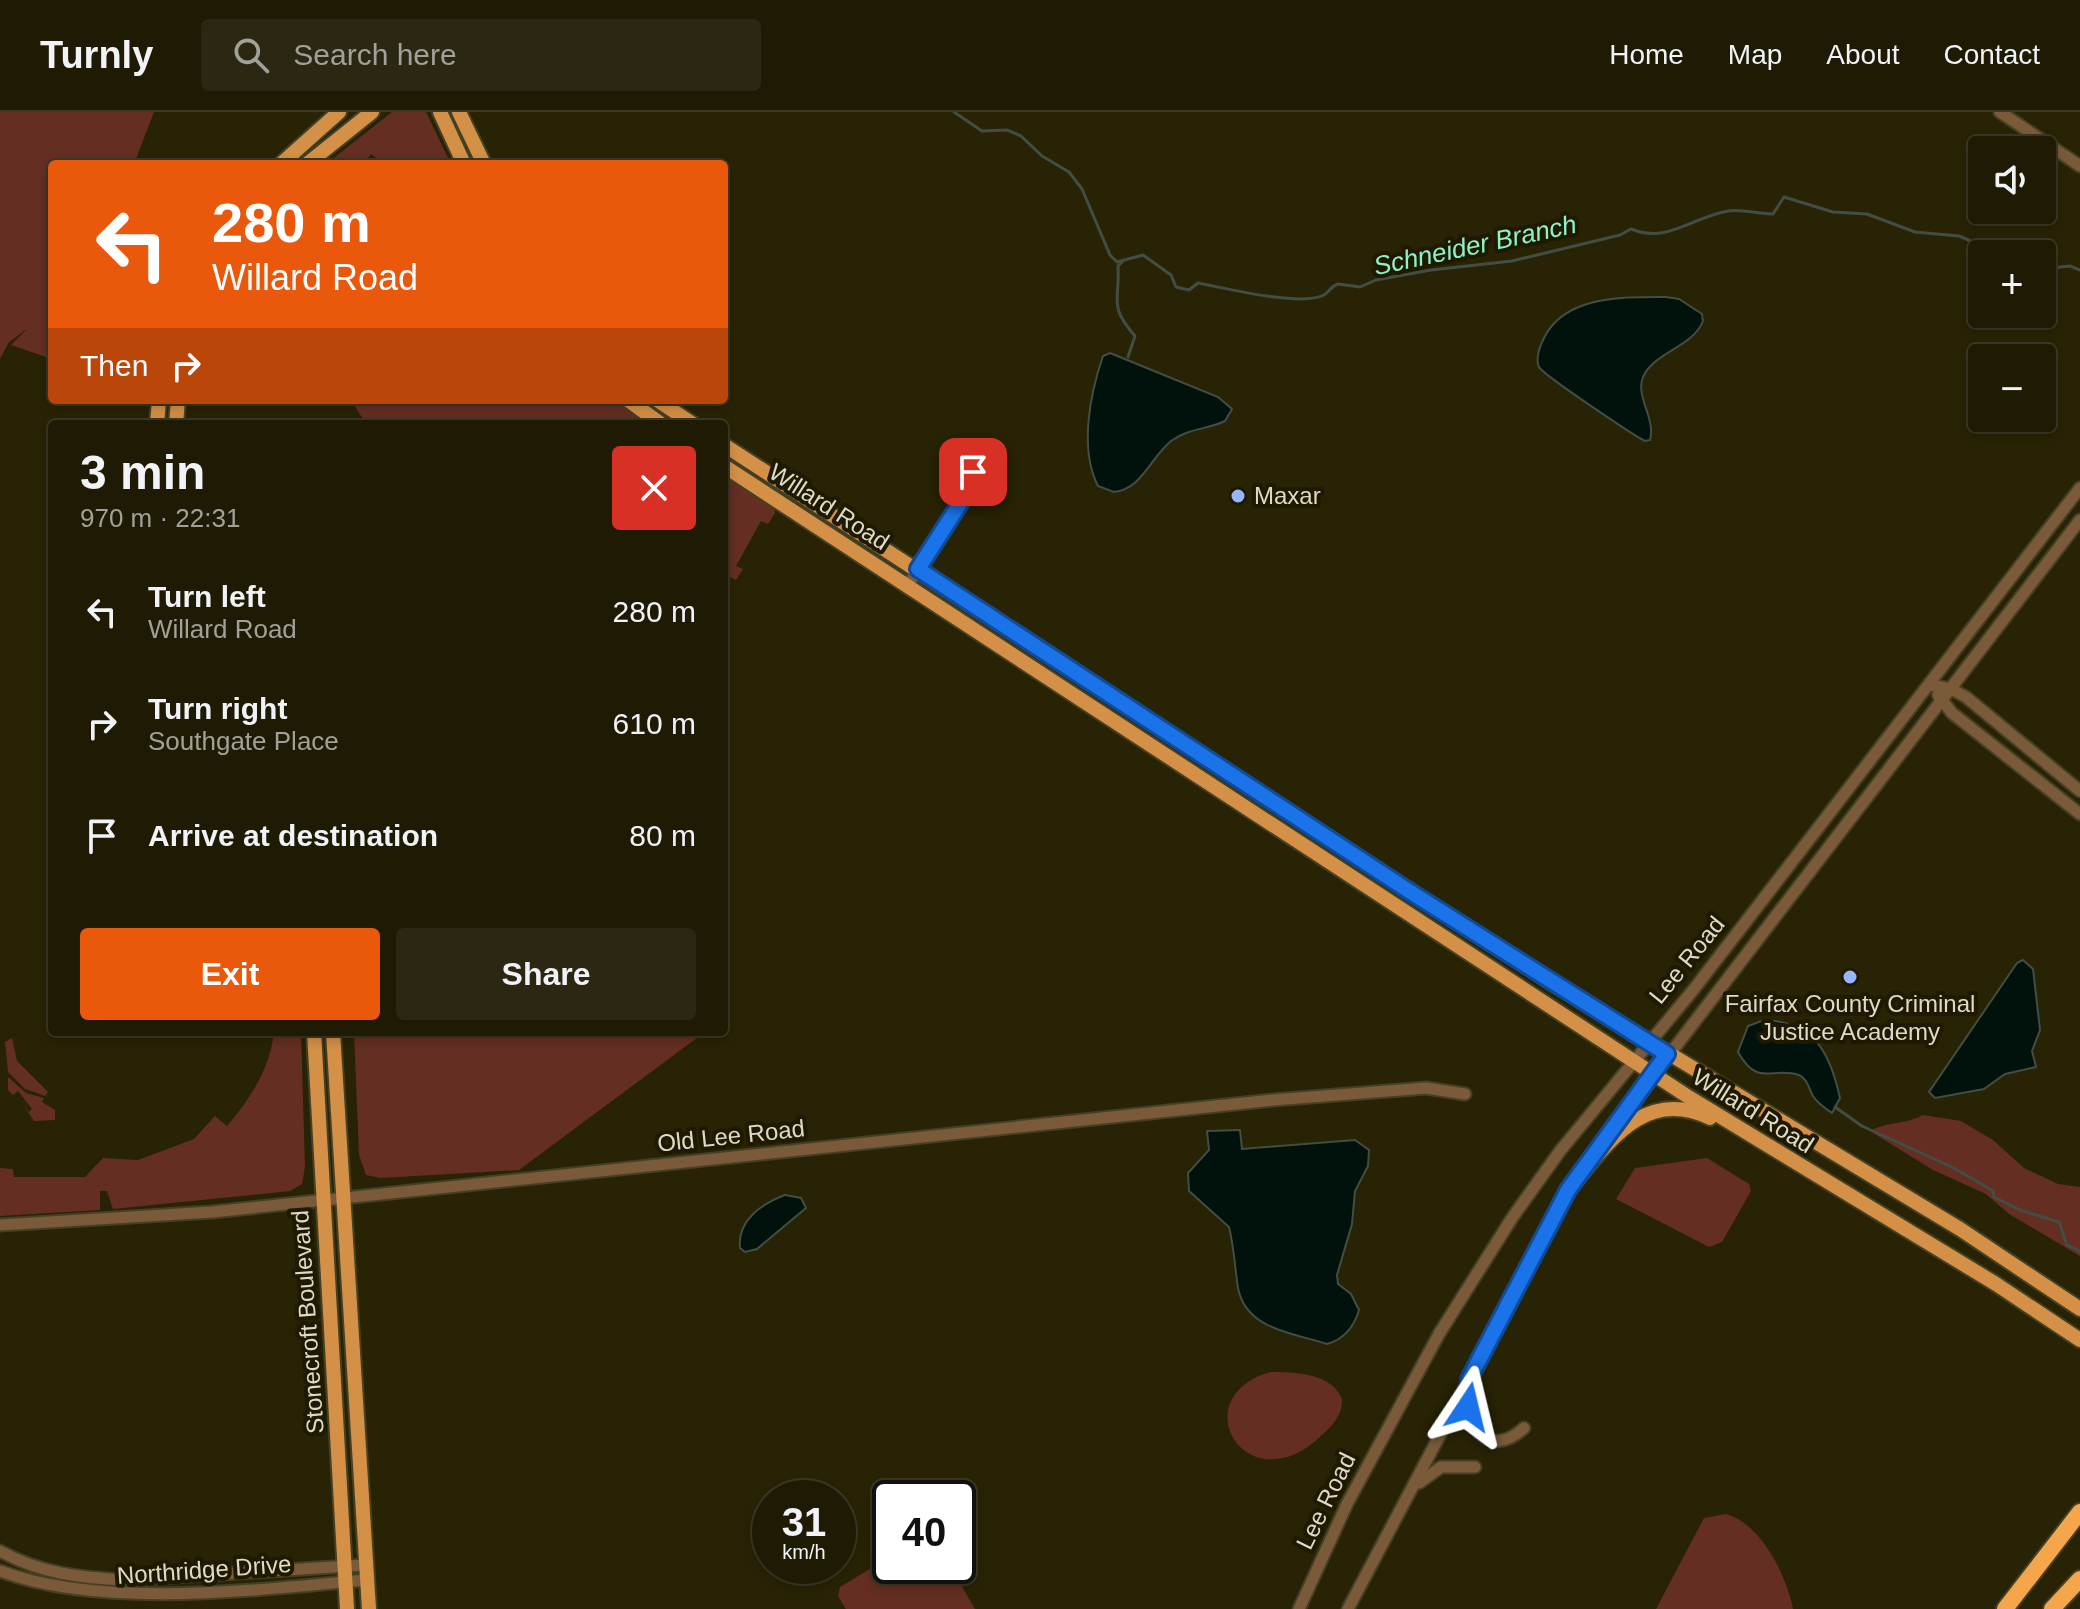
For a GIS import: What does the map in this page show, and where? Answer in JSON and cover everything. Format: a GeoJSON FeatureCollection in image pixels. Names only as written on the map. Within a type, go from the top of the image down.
{"type":"FeatureCollection","features":[{"type":"Feature","properties":{"kind":"highway"},"geometry":{"type":"LineString","coordinates":[[2005,1609],[2080,1512]]}},
{"type":"Feature","properties":{"kind":"highway"},"geometry":{"type":"LineString","coordinates":[[2052,1609],[2080,1579]]}},
{"type":"Feature","properties":{"kind":"main road"},"geometry":{"type":"LineString","coordinates":[[285,160],[339,112]]}},
{"type":"Feature","properties":{"kind":"main road"},"geometry":{"type":"LineString","coordinates":[[312,160],[372,112]]}},
{"type":"Feature","properties":{"kind":"main road"},"geometry":{"type":"LineString","coordinates":[[440,112],[462,160]]}},
{"type":"Feature","properties":{"kind":"main road"},"geometry":{"type":"LineString","coordinates":[[459,112],[482,160]]}},
{"type":"Feature","properties":{"kind":"main road"},"geometry":{"type":"LineString","coordinates":[[634,404],[656,420]]}},
{"type":"Feature","properties":{"kind":"main road"},"geometry":{"type":"LineString","coordinates":[[663,404],[687,420]]}},
{"type":"Feature","properties":{"kind":"main road","name":"Willard Road"},"geometry":{"type":"LineString","coordinates":[[728,448],[1355,856],[1647,1042],[1972,1236],[2080,1309]]}},
{"type":"Feature","properties":{"kind":"main road","name":"Willard Road"},"geometry":{"type":"LineString","coordinates":[[728,469],[1632,1060],[1761,1143],[1996,1284],[2080,1340]]}},
{"type":"Feature","properties":{"kind":"main road","name":"Stonecroft Boulevard"},"geometry":{"type":"LineString","coordinates":[[314,1036],[322,1199],[337,1387],[347,1609]]}},
{"type":"Feature","properties":{"kind":"main road","name":"Stonecroft Boulevard"},"geometry":{"type":"LineString","coordinates":[[333,1036],[369,1609]]}},
{"type":"Feature","properties":{"kind":"main road"},"geometry":{"type":"LineString","coordinates":[[1568,1190],[1619,1132],[1658,1110],[1691,1111],[1761,1143]]}},
{"type":"Feature","properties":{"kind":"street"},"geometry":{"type":"LineString","coordinates":[[2000,112],[2080,166]]}},
{"type":"Feature","properties":{"kind":"street"},"geometry":{"type":"LineString","coordinates":[[908,585],[966,494],[973,472],[971,446]]}},
{"type":"Feature","properties":{"kind":"street","name":"Lee Road"},"geometry":{"type":"LineString","coordinates":[[1299,1609],[1347,1504],[1445,1324],[1533,1189],[1632,1060],[1694,989],[2080,488]]}},
{"type":"Feature","properties":{"kind":"street","name":"Lee Road"},"geometry":{"type":"LineString","coordinates":[[1348,1609],[1568,1190],[1667,1054],[2080,522]]}},
{"type":"Feature","properties":{"kind":"street"},"geometry":{"type":"LineString","coordinates":[[1931,685],[1951,689],[2080,791]]}},
{"type":"Feature","properties":{"kind":"street"},"geometry":{"type":"LineString","coordinates":[[1931,685],[1942,701],[2080,814]]}},
{"type":"Feature","properties":{"kind":"street","name":"Old Lee Road"},"geometry":{"type":"LineString","coordinates":[[0,1225],[187,1215],[1273,1100],[1426,1088],[1465,1094]]}},
{"type":"Feature","properties":{"kind":"street"},"geometry":{"type":"LineString","coordinates":[[1469,1379],[1468,1407],[1479,1433],[1498,1442],[1511,1439],[1524,1428]]}},
{"type":"Feature","properties":{"kind":"street"},"geometry":{"type":"LineString","coordinates":[[1408,1496],[1424,1477],[1441,1467],[1475,1467]]}},
{"type":"Feature","properties":{"kind":"street","name":"Northridge Drive"},"geometry":{"type":"LineString","coordinates":[[0,1551],[41,1569],[83,1578],[126,1580],[366,1573]]}},
{"type":"Feature","properties":{"kind":"street","name":"Northridge Drive"},"geometry":{"type":"LineString","coordinates":[[0,1571],[66,1593],[143,1598],[345,1574]]}},
{"type":"Feature","properties":{"kind":"shaded area"},"geometry":{"type":"Polygon","coordinates":[[[0,112],[154,112],[136,160],[48,160],[48,358],[11,345],[27,329],[9,342],[0,359],[0,112]]]}},
{"type":"Feature","properties":{"kind":"shaded area"},"geometry":{"type":"Polygon","coordinates":[[[392,112],[426,112],[449,160],[379,160],[371,154],[366,160],[331,160],[392,112]]]}},
{"type":"Feature","properties":{"kind":"shaded area"},"geometry":{"type":"Polygon","coordinates":[[[1632,297],[1679,299],[1702,314],[1703,321],[1691,337],[1656,361],[1643,377],[1642,392],[1651,432],[1650,440],[1645,441],[1544,372],[1539,367],[1538,356],[1544,338],[1554,324],[1566,313],[1581,306],[1632,297]]]}},
{"type":"Feature","properties":{"kind":"shaded area"},"geometry":{"type":"Polygon","coordinates":[[[1110,353],[1218,397],[1232,409],[1225,421],[1171,441],[1139,479],[1124,490],[1114,492],[1098,486],[1092,471],[1088,439],[1094,387],[1103,356],[1110,353]]]}},
{"type":"Feature","properties":{"kind":"shaded area"},"geometry":{"type":"Polygon","coordinates":[[[354,404],[624,404],[646,420],[364,420],[354,404]]]}},
{"type":"Feature","properties":{"kind":"shaded area"},"geometry":{"type":"Polygon","coordinates":[[[728,478],[773,504],[775,513],[768,524],[761,521],[736,566],[743,569],[736,580],[730,577],[728,580],[728,478]]]}},
{"type":"Feature","properties":{"kind":"shaded area"},"geometry":{"type":"Polygon","coordinates":[[[2023,960],[2033,969],[2040,1030],[2032,1051],[2036,1067],[2005,1074],[1984,1089],[1935,1098],[1929,1092],[2017,963],[2023,960]]]}},
{"type":"Feature","properties":{"kind":"shaded area"},"geometry":{"type":"Polygon","coordinates":[[[1764,1020],[1796,1027],[1817,1043],[1831,1067],[1840,1098],[1832,1113],[1815,1099],[1802,1076],[1759,1073],[1745,1063],[1738,1052],[1748,1026],[1764,1020]]]}},
{"type":"Feature","properties":{"kind":"shaded area"},"geometry":{"type":"Polygon","coordinates":[[[273,1036],[301,1036],[305,1167],[302,1184],[290,1191],[113,1209],[107,1191],[100,1191],[100,1210],[0,1216],[0,1168],[13,1169],[14,1177],[85,1177],[103,1158],[138,1160],[194,1139],[215,1116],[227,1126],[258,1083],[273,1036]]]}},
{"type":"Feature","properties":{"kind":"shaded area"},"geometry":{"type":"Polygon","coordinates":[[[354,1036],[700,1036],[519,1170],[380,1178],[366,1175],[359,1155],[354,1036]]]}},
{"type":"Feature","properties":{"kind":"shaded area"},"geometry":{"type":"Polygon","coordinates":[[[12,1038],[17,1061],[48,1092],[45,1096],[25,1089],[8,1072],[5,1042],[12,1038]]]}},
{"type":"Feature","properties":{"kind":"shaded area"},"geometry":{"type":"Polygon","coordinates":[[[8,1077],[26,1093],[44,1098],[42,1102],[55,1110],[55,1120],[34,1121],[22,1103],[29,1112],[32,1109],[18,1091],[13,1095],[8,1090],[8,1077]]]}},
{"type":"Feature","properties":{"kind":"shaded area"},"geometry":{"type":"Polygon","coordinates":[[[1923,1115],[1961,1121],[1993,1140],[2024,1168],[2058,1184],[2080,1187],[2080,1256],[2009,1214],[1986,1194],[1933,1170],[1870,1131],[1923,1115]]]}},
{"type":"Feature","properties":{"kind":"shaded area"},"geometry":{"type":"Polygon","coordinates":[[[1240,1130],[1242,1149],[1355,1140],[1369,1150],[1368,1166],[1355,1191],[1352,1224],[1337,1275],[1338,1284],[1351,1294],[1359,1310],[1348,1332],[1333,1342],[1327,1344],[1286,1333],[1251,1313],[1238,1288],[1229,1227],[1189,1191],[1188,1173],[1209,1150],[1207,1131],[1240,1130]]]}},
{"type":"Feature","properties":{"kind":"shaded area"},"geometry":{"type":"Polygon","coordinates":[[[1707,1158],[1749,1184],[1751,1191],[1722,1242],[1709,1247],[1616,1199],[1635,1168],[1707,1158]]]}},
{"type":"Feature","properties":{"kind":"shaded area"},"geometry":{"type":"Polygon","coordinates":[[[785,1195],[801,1198],[806,1208],[757,1249],[745,1252],[740,1248],[740,1238],[747,1222],[767,1203],[785,1195]]]}},
{"type":"Feature","properties":{"kind":"shaded area"},"geometry":{"type":"Polygon","coordinates":[[[1270,1372],[1321,1379],[1337,1390],[1342,1405],[1333,1424],[1321,1436],[1294,1454],[1270,1459],[1249,1454],[1235,1440],[1228,1423],[1230,1403],[1244,1385],[1270,1372]]]}},
{"type":"Feature","properties":{"kind":"shaded area"},"geometry":{"type":"Polygon","coordinates":[[[1726,1514],[1739,1519],[1761,1540],[1785,1582],[1793,1609],[1656,1609],[1704,1518],[1726,1514]]]}},
{"type":"Feature","properties":{"kind":"shaded area"},"geometry":{"type":"Polygon","coordinates":[[[872,1568],[872,1584],[960,1584],[975,1609],[846,1609],[838,1596],[840,1587],[856,1584],[856,1577],[872,1568]]]}},
{"type":"Feature","properties":{"kind":"waterway","name":"Schneider Branch"},"geometry":{"type":"LineString","coordinates":[[954,112],[982,131],[1007,130],[1021,136],[1042,156],[1069,172],[1082,189],[1110,255],[1117,262],[1143,255],[1171,275],[1176,287],[1189,290],[1198,283],[1262,295],[1313,298],[1324,295],[1338,284],[1360,287],[1376,280],[1431,270],[1512,261],[1620,235],[1631,229],[1644,233],[1668,231],[1728,211],[1773,214],[1784,197],[1833,212],[1867,214],[1915,232],[1959,236],[1968,240]]}},
{"type":"Feature","properties":{"kind":"waterway"},"geometry":{"type":"LineString","coordinates":[[1122,262],[1118,266],[1118,309],[1135,336],[1128,357]]}},
{"type":"Feature","properties":{"kind":"waterway"},"geometry":{"type":"LineString","coordinates":[[2056,268],[2070,266],[2080,270]]}},
{"type":"Feature","properties":{"kind":"waterway"},"geometry":{"type":"LineString","coordinates":[[1835,1107],[1862,1126],[1954,1168],[1993,1191],[1994,1197],[2020,1210],[2059,1222],[2067,1245],[2080,1251]]}},
{"type":"Feature","properties":{"kind":"place","name":"Maxar"},"geometry":{"type":"Point","coordinates":[1238,496]}},
{"type":"Feature","properties":{"kind":"place","name":"Fairfax County Criminal Justice Academy"},"geometry":{"type":"Point","coordinates":[1850,977]}},
{"type":"Feature","properties":{"kind":"route"},"geometry":{"type":"LineString","coordinates":[[973,472],[966,494],[918,569],[1412,893],[1667,1054],[1594,1151],[1560,1204],[1469,1379],[1468,1407]]}}]}
